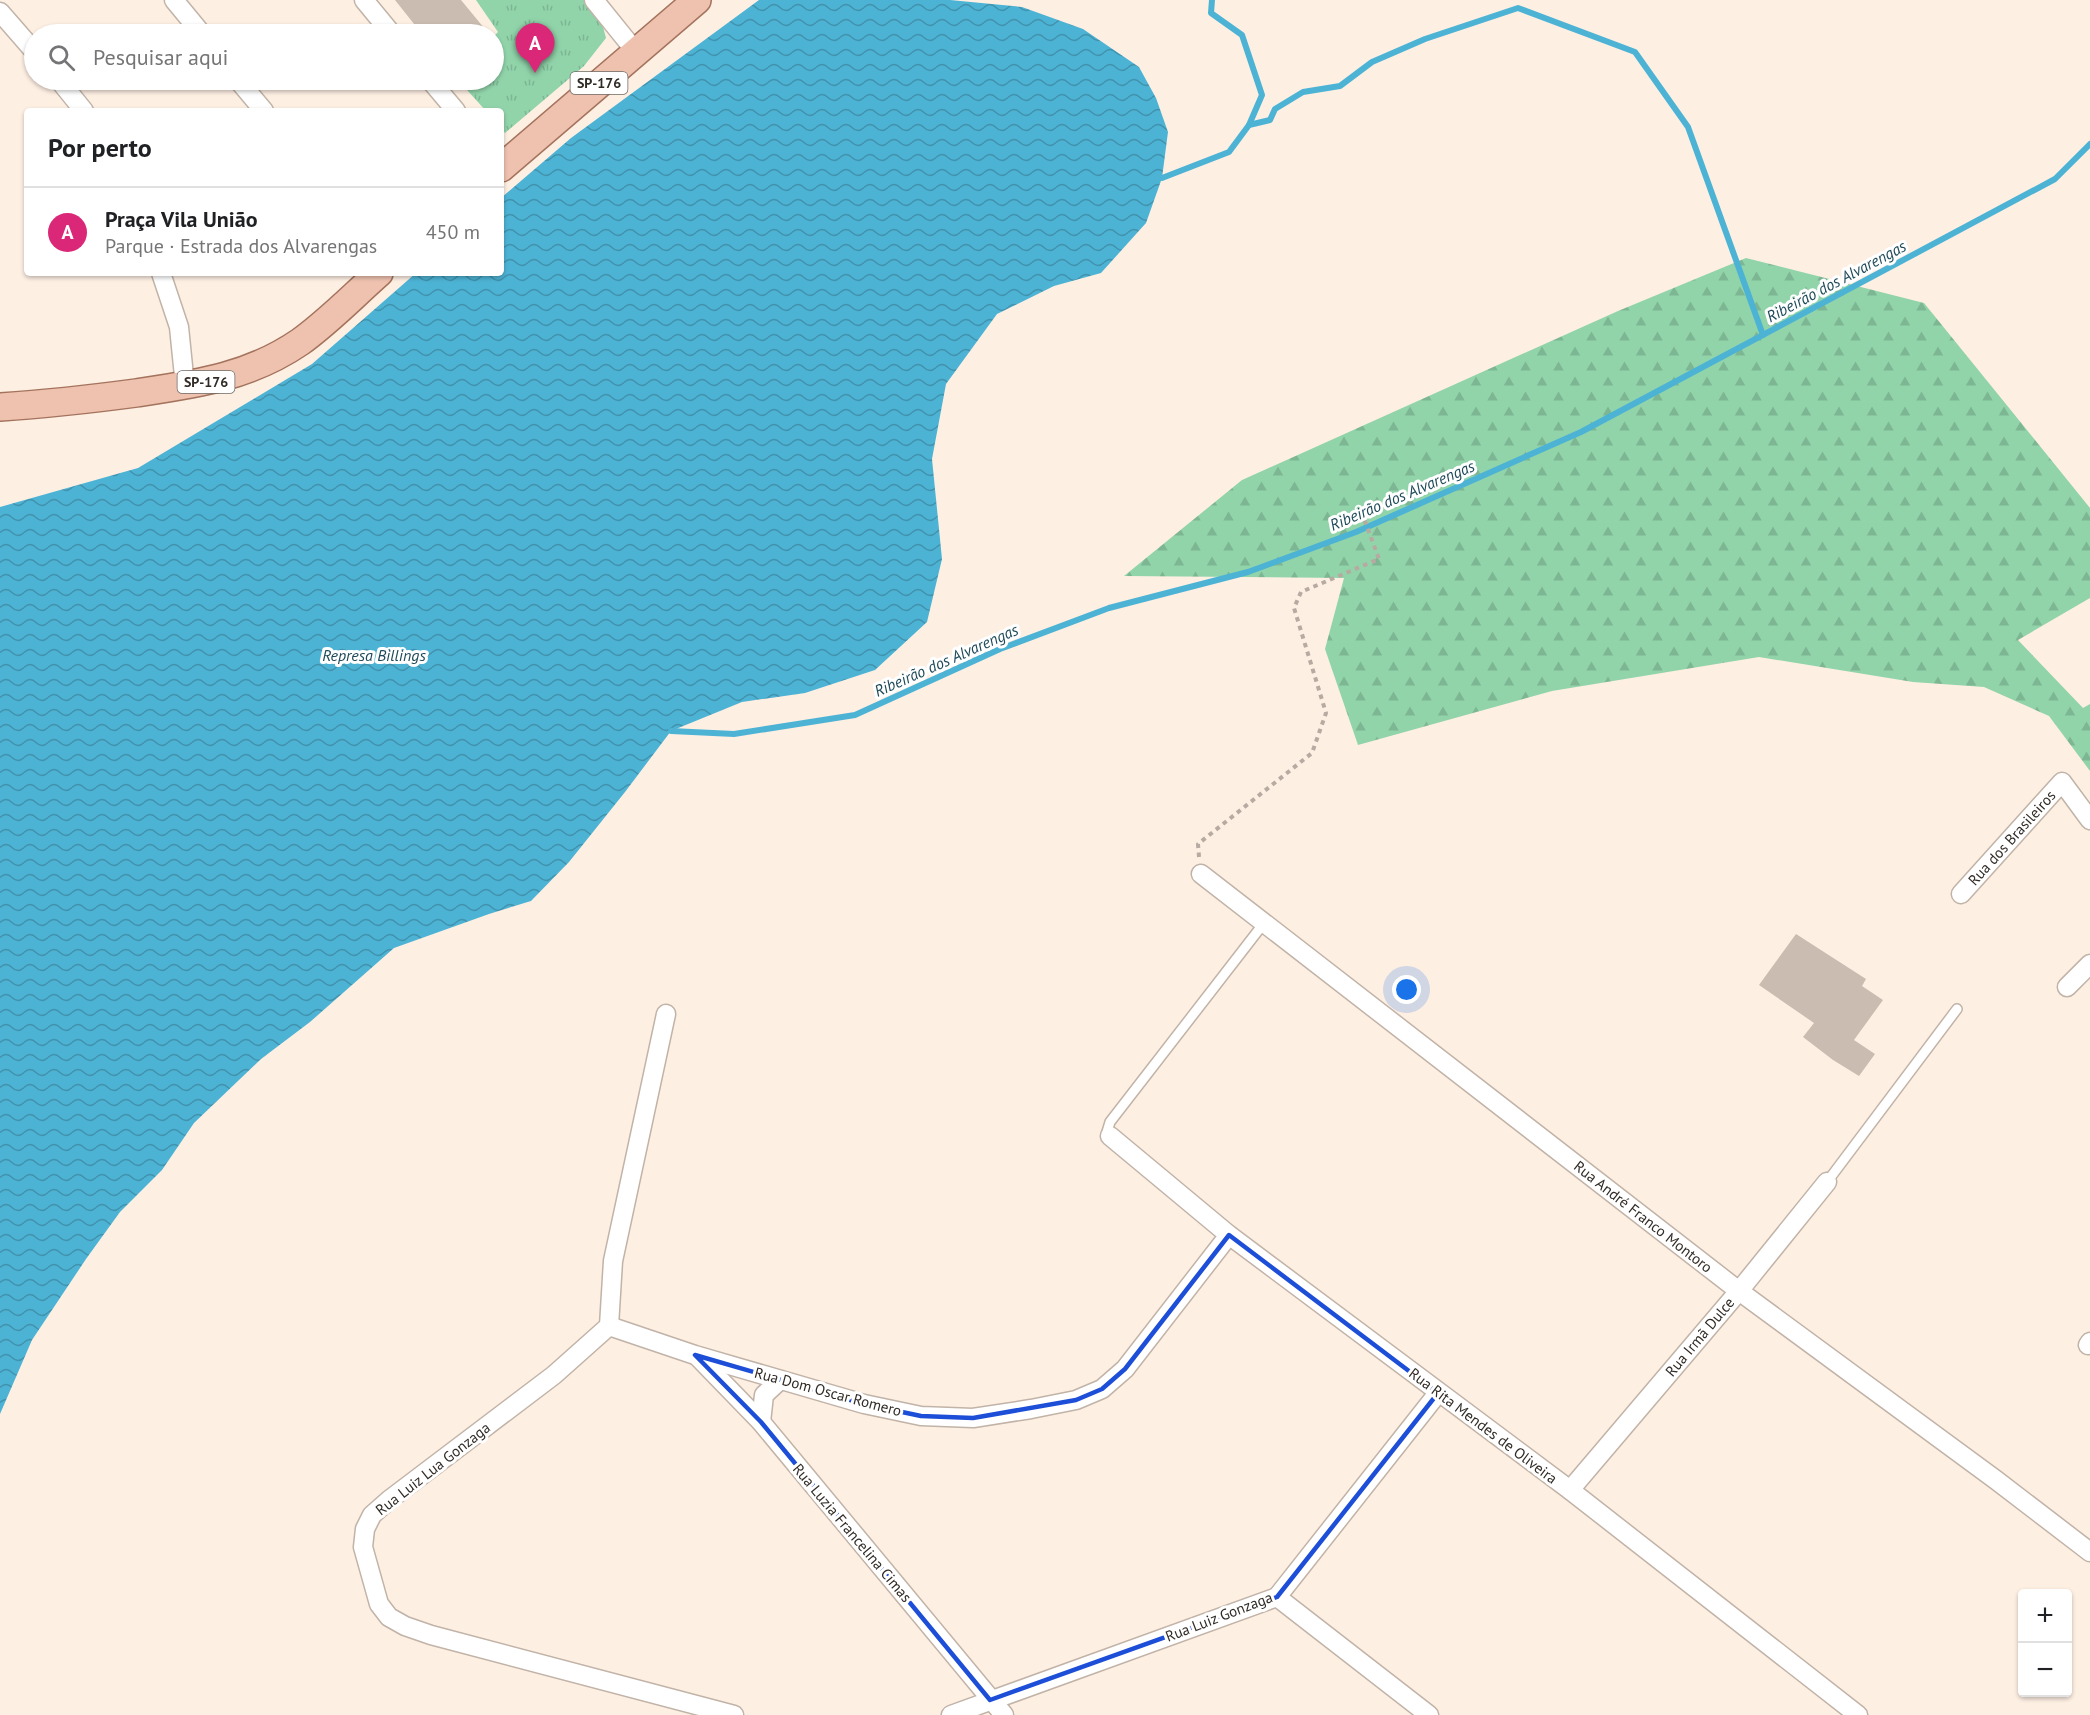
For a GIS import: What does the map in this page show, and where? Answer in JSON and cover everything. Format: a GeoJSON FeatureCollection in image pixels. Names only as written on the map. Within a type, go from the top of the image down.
{"type":"FeatureCollection","features":[{"type":"Feature","properties":{"kind":"main road","name":"SP-176"},"geometry":{"type":"LineString","coordinates":[[504,164],[697,0]]}},
{"type":"Feature","properties":{"kind":"main road","name":"SP-176"},"geometry":{"type":"LineString","coordinates":[[0,407],[102,398],[184,386],[245,372],[300,341],[376,276]]}},
{"type":"Feature","properties":{"kind":"street"},"geometry":{"type":"LineString","coordinates":[[5,0],[0,13],[24,40]]}},
{"type":"Feature","properties":{"kind":"street"},"geometry":{"type":"LineString","coordinates":[[174,0],[194,24]]}},
{"type":"Feature","properties":{"kind":"street"},"geometry":{"type":"LineString","coordinates":[[363,0],[383,24]]}},
{"type":"Feature","properties":{"kind":"street"},"geometry":{"type":"LineString","coordinates":[[594,0],[636,52]]}},
{"type":"Feature","properties":{"kind":"street"},"geometry":{"type":"LineString","coordinates":[[67,90],[82,108]]}},
{"type":"Feature","properties":{"kind":"street"},"geometry":{"type":"LineString","coordinates":[[246,90],[261,108]]}},
{"type":"Feature","properties":{"kind":"street"},"geometry":{"type":"LineString","coordinates":[[438,90],[453,108]]}},
{"type":"Feature","properties":{"kind":"street"},"geometry":{"type":"LineString","coordinates":[[163,276],[179,327],[184,386]]}},
{"type":"Feature","properties":{"kind":"street","name":"Rua dos Brasileiros"},"geometry":{"type":"LineString","coordinates":[[1961,894],[2062,782],[2090,820]]}},
{"type":"Feature","properties":{"kind":"street","name":"Rua André Franco Montoro"},"geometry":{"type":"LineString","coordinates":[[1201,874],[1739,1292],[1996,1480],[2090,1552]]}},
{"type":"Feature","properties":{"kind":"street"},"geometry":{"type":"LineString","coordinates":[[2067,987],[2090,964]]}},
{"type":"Feature","properties":{"kind":"street"},"geometry":{"type":"LineString","coordinates":[[609,1326],[613,1261],[666,1014]]}},
{"type":"Feature","properties":{"kind":"street","name":"Rua Rita Mendes de Oliveira"},"geometry":{"type":"LineString","coordinates":[[1110,1136],[1229,1235],[1570,1490],[1857,1715]]}},
{"type":"Feature","properties":{"kind":"street","name":"Rua Irmã Dulce"},"geometry":{"type":"LineString","coordinates":[[1570,1490],[1739,1292],[1827,1182]]}},
{"type":"Feature","properties":{"kind":"street","name":"Rua Dom Oscar Romero"},"geometry":{"type":"LineString","coordinates":[[609,1326],[695,1355],[864,1404],[921,1416],[973,1418],[1076,1400],[1102,1389],[1125,1369],[1229,1235]]}},
{"type":"Feature","properties":{"kind":"street","name":"Rua Luiz Lua Gonzaga"},"geometry":{"type":"LineString","coordinates":[[609,1326],[554,1375],[372,1515],[365,1529],[363,1547],[379,1604],[389,1617],[405,1626],[431,1635],[734,1715]]}},
{"type":"Feature","properties":{"kind":"street","name":"Rua Luzia Francelina Cimas"},"geometry":{"type":"LineString","coordinates":[[695,1355],[761,1422],[1004,1715]]}},
{"type":"Feature","properties":{"kind":"street"},"geometry":{"type":"LineString","coordinates":[[761,1422],[765,1395],[780,1380]]}},
{"type":"Feature","properties":{"kind":"street","name":"Rua Luiz Gonzaga"},"geometry":{"type":"LineString","coordinates":[[951,1715],[1277,1597],[1438,1393]]}},
{"type":"Feature","properties":{"kind":"street"},"geometry":{"type":"LineString","coordinates":[[1277,1597],[1429,1715]]}},
{"type":"Feature","properties":{"kind":"lane"},"geometry":{"type":"LineString","coordinates":[[1110,1136],[1107,1132],[1110,1122],[1264,923]]}},
{"type":"Feature","properties":{"kind":"lane"},"geometry":{"type":"LineString","coordinates":[[1827,1182],[1957,1008]]}},
{"type":"Feature","properties":{"kind":"path"},"geometry":{"type":"LineString","coordinates":[[1201,874],[1198,844],[1312,753],[1326,713],[1294,608],[1301,592],[1379,559],[1360,508]]}},
{"type":"Feature","properties":{"kind":"highlighted area"},"geometry":{"type":"Polygon","coordinates":[[[1229,1235],[1438,1393],[1277,1597],[990,1700],[761,1422],[695,1355],[864,1404],[921,1416],[973,1418],[1076,1400],[1102,1389],[1125,1369],[1229,1235]]]}},
{"type":"Feature","properties":{"kind":"green space"},"geometry":{"type":"Polygon","coordinates":[[[476,0],[585,0],[601,19],[606,38],[584,66],[505,133],[504,108],[483,108],[467,90],[504,90],[504,24],[492,24],[476,0]]]}},
{"type":"Feature","properties":{"kind":"green space"},"geometry":{"type":"Polygon","coordinates":[[[1746,258],[1924,303],[2090,508],[2090,598],[2018,640],[2083,708],[2090,704],[2090,771],[2049,716],[1984,687],[1913,682],[1759,657],[1552,691],[1358,745],[1325,649],[1344,578],[1124,576],[1242,480],[1618,311],[1746,258]]]}},
{"type":"Feature","properties":{"kind":"water","name":"Represa Billings"},"geometry":{"type":"Polygon","coordinates":[[[759,0],[950,0],[1022,7],[1083,29],[1139,67],[1156,98],[1168,132],[1162,178],[1146,223],[1101,273],[1054,286],[997,314],[946,384],[932,459],[942,559],[927,622],[875,670],[805,693],[742,702],[671,731],[569,862],[531,901],[394,948],[310,1022],[261,1059],[194,1123],[162,1170],[120,1212],[32,1340],[0,1414],[0,507],[138,468],[312,364],[413,276],[504,276],[504,195],[571,138],[759,0]]]}},
{"type":"Feature","properties":{"kind":"building"},"geometry":{"type":"Polygon","coordinates":[[[395,0],[461,0],[481,24],[414,24],[395,0]]]}},
{"type":"Feature","properties":{"kind":"building"},"geometry":{"type":"Polygon","coordinates":[[[1796,934],[1866,979],[1862,986],[1883,1000],[1854,1040],[1875,1054],[1859,1076],[1803,1037],[1814,1023],[1759,985],[1796,934]]]}},
{"type":"Feature","properties":{"kind":"waterway"},"geometry":{"type":"LineString","coordinates":[[1212,0],[1211,13],[1242,35],[1262,95],[1249,125]]}},
{"type":"Feature","properties":{"kind":"waterway"},"geometry":{"type":"LineString","coordinates":[[1162,178],[1229,152],[1249,125],[1270,120],[1275,109],[1303,92],[1340,86],[1372,62],[1425,39],[1518,8],[1635,52],[1688,127],[1763,335]]}},
{"type":"Feature","properties":{"kind":"waterway","name":"Ribeirão dos Alvarengas"},"geometry":{"type":"LineString","coordinates":[[671,731],[734,734],[855,715],[1000,649],[1109,608],[1248,572],[1356,532],[1581,432],[2055,179],[2090,144]]}},
{"type":"Feature","properties":{"kind":"place","name":"Praça Vila União"},"geometry":{"type":"Point","coordinates":[535,73]}}]}
